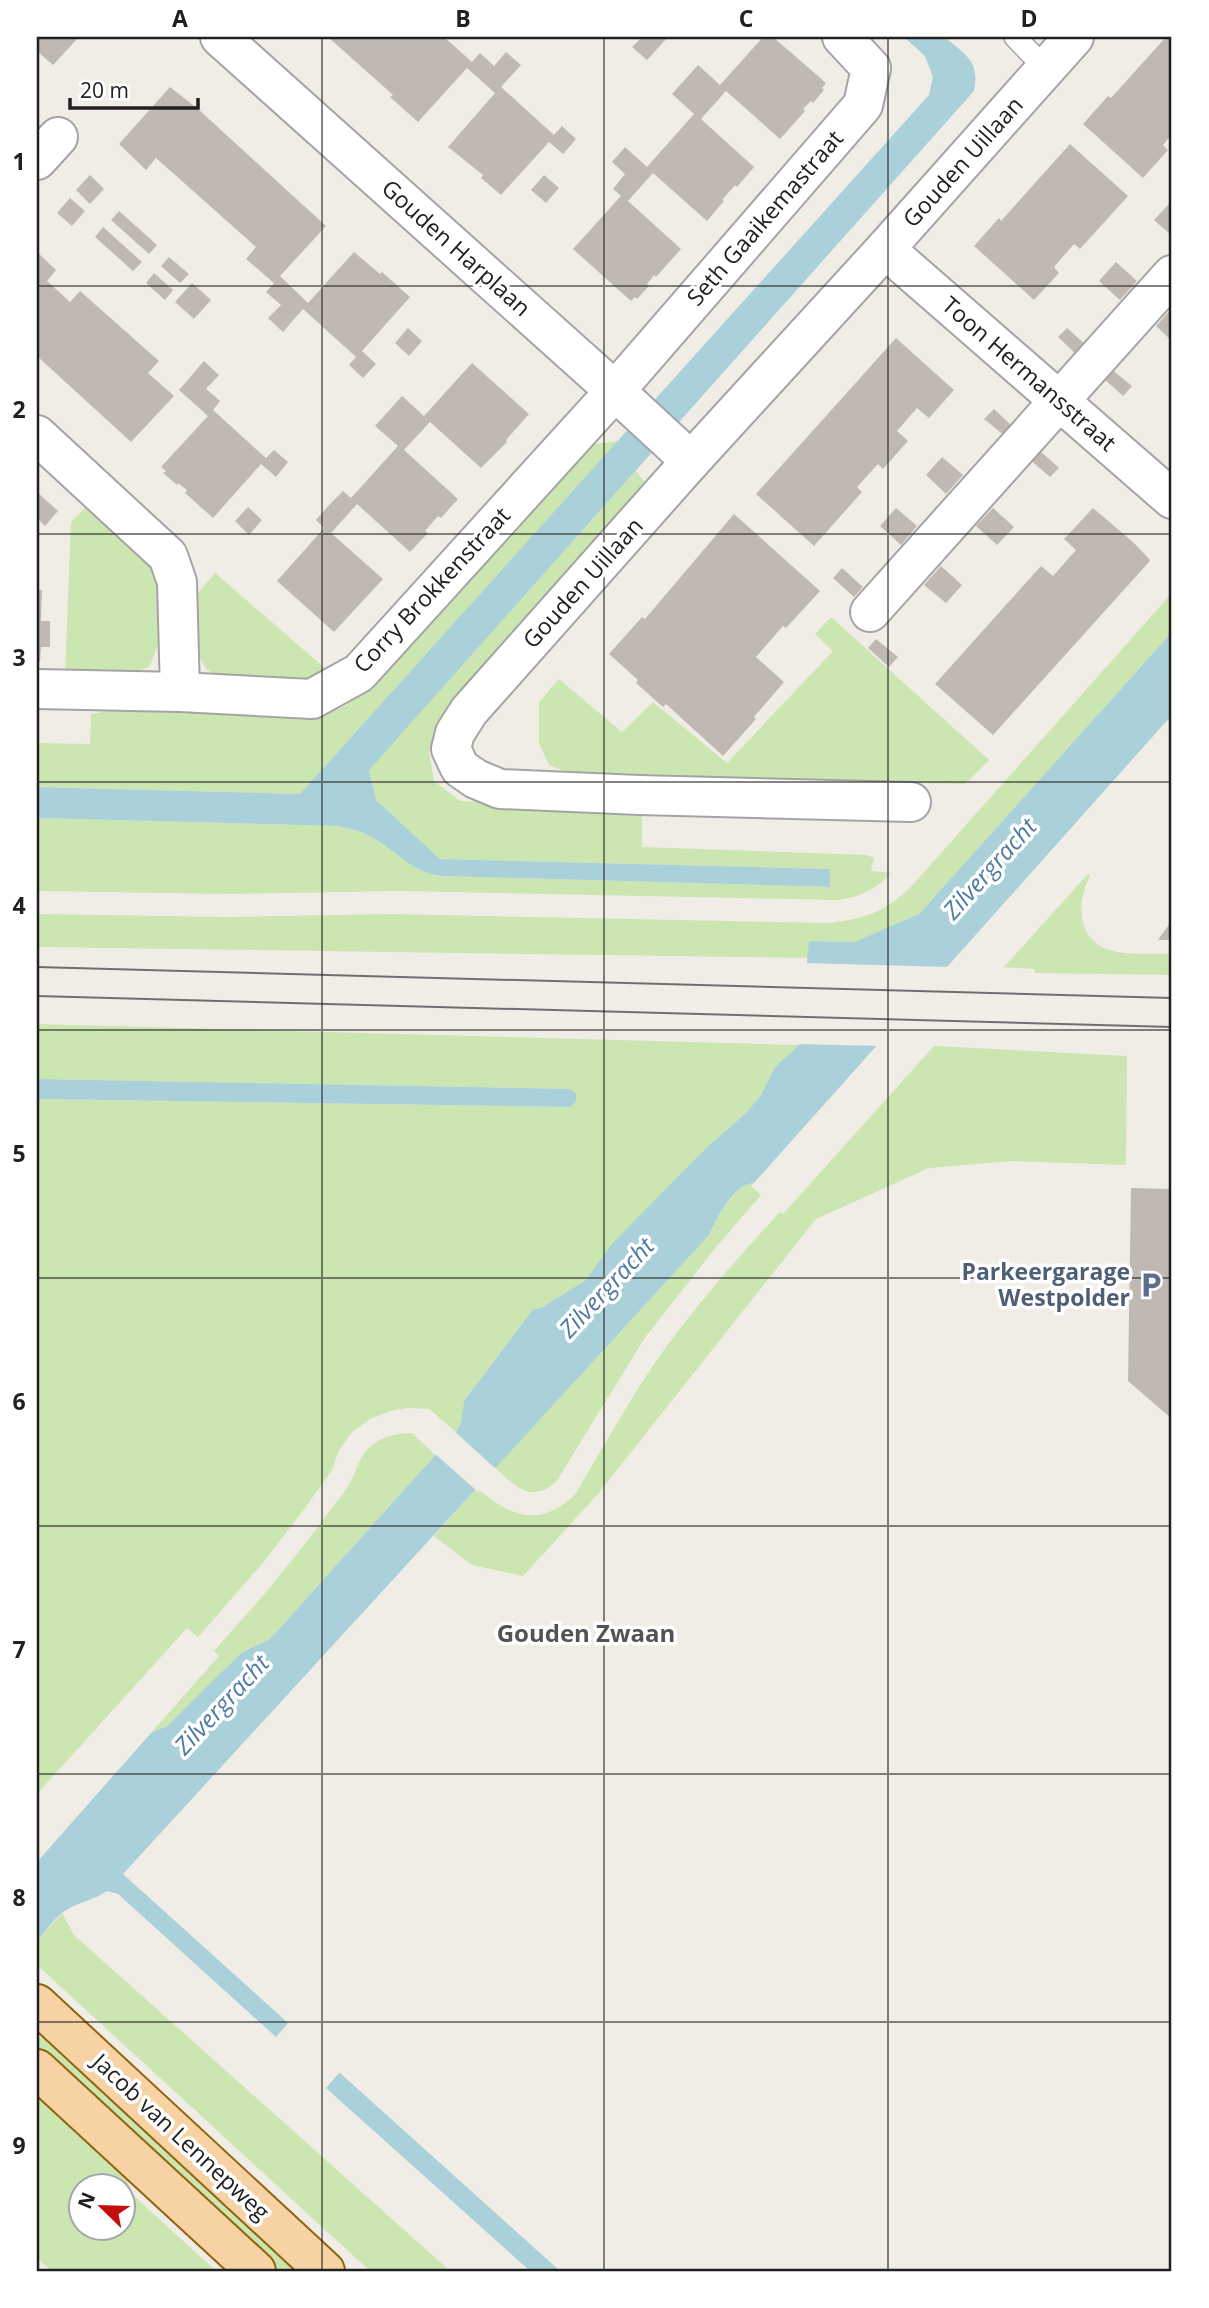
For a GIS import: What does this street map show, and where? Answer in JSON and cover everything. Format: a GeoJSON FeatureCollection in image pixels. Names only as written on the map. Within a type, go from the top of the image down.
{"type":"FeatureCollection","features":[{"type":"Feature","properties":{"kind":"main road","name":"Jacob van Lennepweg"},"geometry":{"type":"LineString","coordinates":[[37,2004],[325,2271]]}},
{"type":"Feature","properties":{"kind":"main road","name":"Jacob van Lennepweg"},"geometry":{"type":"LineString","coordinates":[[37,2069],[256,2271]]}},
{"type":"Feature","properties":{"kind":"street","name":"Gouden Harplaan"},"geometry":{"type":"LineString","coordinates":[[220,37],[682,453]]}},
{"type":"Feature","properties":{"kind":"street","name":"Seth Gaaikemastraat"},"geometry":{"type":"LineString","coordinates":[[625,400],[863,105],[870,68],[842,37]]}},
{"type":"Feature","properties":{"kind":"street","name":"Gouden Uillaan"},"geometry":{"type":"LineString","coordinates":[[911,802],[500,789],[476,779],[460,768],[451,750],[455,733],[470,710],[682,453],[885,249],[1074,37]]}},
{"type":"Feature","properties":{"kind":"street","name":"Toon Hermansstraat"},"geometry":{"type":"LineString","coordinates":[[885,249],[1172,499]]}},
{"type":"Feature","properties":{"kind":"street"},"geometry":{"type":"LineString","coordinates":[[870,612],[1172,275]]}},
{"type":"Feature","properties":{"kind":"street","name":"Corry Brokkenstraat"},"geometry":{"type":"LineString","coordinates":[[37,689],[180,692],[312,699],[359,673],[625,400]]}},
{"type":"Feature","properties":{"kind":"street"},"geometry":{"type":"LineString","coordinates":[[37,435],[168,556],[177,582],[180,692]]}},
{"type":"Feature","properties":{"kind":"lane"},"geometry":{"type":"LineString","coordinates":[[1015,37],[1045,68]]}},
{"type":"Feature","properties":{"kind":"green space"},"geometry":{"type":"Polygon","coordinates":[[[618,441],[300,794],[37,787],[37,743],[90,744],[91,714],[121,709],[323,715],[347,705],[586,445],[618,441]]]}},
{"type":"Feature","properties":{"kind":"green space"},"geometry":{"type":"Polygon","coordinates":[[[636,471],[648,486],[435,729],[429,752],[434,781],[460,801],[642,808],[642,847],[867,855],[874,858],[871,871],[891,873],[879,884],[860,895],[837,900],[400,891],[229,894],[37,891],[37,818],[338,826],[366,834],[414,867],[443,876],[830,887],[829,869],[440,859],[376,800],[369,769],[636,471]]]}},
{"type":"Feature","properties":{"kind":"green space"},"geometry":{"type":"Polygon","coordinates":[[[91,502],[155,561],[162,580],[158,645],[150,666],[130,676],[65,675],[71,522],[91,502]]]}},
{"type":"Feature","properties":{"kind":"green space"},"geometry":{"type":"Polygon","coordinates":[[[215,573],[334,676],[317,684],[223,680],[206,669],[194,646],[197,594],[215,573]]]}},
{"type":"Feature","properties":{"kind":"green space"},"geometry":{"type":"Polygon","coordinates":[[[1172,593],[1172,632],[919,914],[854,942],[810,941],[808,958],[37,947],[37,914],[227,917],[391,914],[828,923],[863,917],[882,909],[910,888],[1172,593]]]}},
{"type":"Feature","properties":{"kind":"green space"},"geometry":{"type":"Polygon","coordinates":[[[831,617],[989,760],[965,784],[575,776],[549,765],[539,743],[539,702],[559,679],[622,732],[653,702],[727,763],[833,651],[815,634],[831,617]]]}},
{"type":"Feature","properties":{"kind":"green space"},"geometry":{"type":"Polygon","coordinates":[[[1088,874],[1090,876],[1085,887],[1081,911],[1087,933],[1094,942],[1118,952],[1172,954],[1172,975],[1035,973],[1034,969],[1004,967],[1088,874]]]}},
{"type":"Feature","properties":{"kind":"green space"},"geometry":{"type":"Polygon","coordinates":[[[37,1024],[799,1045],[775,1067],[761,1095],[747,1112],[705,1149],[586,1280],[544,1306],[534,1308],[464,1401],[461,1423],[456,1432],[429,1409],[409,1408],[390,1411],[370,1419],[352,1432],[339,1450],[332,1470],[262,1564],[198,1637],[187,1628],[37,1794],[37,1099],[570,1107],[571,1089],[37,1079],[37,1024]]]}},
{"type":"Feature","properties":{"kind":"green space"},"geometry":{"type":"Polygon","coordinates":[[[934,1046],[1127,1056],[1126,1165],[1012,1161],[929,1168],[816,1219],[597,1495],[523,1576],[472,1565],[434,1536],[477,1488],[502,1506],[526,1515],[551,1511],[576,1493],[642,1382],[693,1312],[765,1228],[780,1212],[783,1214],[934,1046]]]}},
{"type":"Feature","properties":{"kind":"green space"},"geometry":{"type":"Polygon","coordinates":[[[754,1183],[751,1186],[761,1195],[716,1247],[644,1339],[556,1482],[538,1492],[531,1492],[510,1481],[495,1468],[709,1235],[732,1196],[746,1185],[754,1183]]]}},
{"type":"Feature","properties":{"kind":"green space"},"geometry":{"type":"Polygon","coordinates":[[[412,1433],[435,1455],[270,1639],[241,1653],[167,1726],[151,1733],[219,1656],[214,1651],[312,1534],[347,1487],[368,1448],[386,1437],[412,1433]]]}},
{"type":"Feature","properties":{"kind":"green space"},"geometry":{"type":"Polygon","coordinates":[[[62,1913],[74,1935],[450,2271],[370,2271],[37,1965],[37,1938],[39,1939],[62,1913]]]}},
{"type":"Feature","properties":{"kind":"green space"},"geometry":{"type":"Polygon","coordinates":[[[45,2032],[307,2271],[279,2271],[37,2049],[37,2042],[45,2032]]]}},
{"type":"Feature","properties":{"kind":"green space"},"geometry":{"type":"Polygon","coordinates":[[[37,2094],[122,2172],[66,2172],[66,2242],[136,2242],[136,2198],[216,2271],[51,2271],[37,2258],[37,2094]]]}},
{"type":"Feature","properties":{"kind":"water"},"geometry":{"type":"Polygon","coordinates":[[[904,37],[945,37],[965,54],[973,65],[974,91],[369,770],[376,800],[440,859],[830,869],[830,887],[443,876],[414,867],[366,834],[338,826],[37,818],[37,787],[300,794],[929,95],[933,77],[925,56],[904,37]]]}},
{"type":"Feature","properties":{"kind":"water","name":"Zilvergracht"},"geometry":{"type":"Polygon","coordinates":[[[1172,632],[1172,715],[754,1183],[746,1185],[732,1196],[709,1235],[123,1874],[288,2023],[276,2037],[118,1894],[107,1891],[66,1910],[38,1940],[37,1862],[151,1733],[167,1726],[241,1653],[270,1639],[456,1432],[461,1423],[464,1401],[534,1308],[544,1306],[586,1280],[612,1244],[705,1149],[747,1112],[761,1095],[775,1067],[799,1045],[809,941],[854,942],[919,914],[1172,632]]]}},
{"type":"Feature","properties":{"kind":"water"},"geometry":{"type":"Polygon","coordinates":[[[37,1079],[571,1089],[576,1093],[576,1098],[570,1107],[37,1099],[37,1079]]]}},
{"type":"Feature","properties":{"kind":"water"},"geometry":{"type":"Polygon","coordinates":[[[339,2073],[560,2271],[530,2271],[326,2088],[339,2073]]]}},
{"type":"Feature","properties":{"kind":"pier"},"geometry":{"type":"Polygon","coordinates":[[[804,963],[952,967],[881,1046],[795,1044],[804,963]]]}},
{"type":"Feature","properties":{"kind":"pier"},"geometry":{"type":"Polygon","coordinates":[[[453,1430],[497,1470],[478,1492],[433,1452],[453,1430]]]}},
{"type":"Feature","properties":{"kind":"building"},"geometry":{"type":"Polygon","coordinates":[[[37,37],[79,37],[53,65],[37,51],[37,37]]]}},
{"type":"Feature","properties":{"kind":"building"},"geometry":{"type":"Polygon","coordinates":[[[328,37],[444,37],[472,62],[480,53],[494,66],[506,52],[521,65],[501,87],[554,135],[562,126],[576,139],[563,154],[549,142],[501,195],[481,178],[483,175],[448,147],[495,93],[467,68],[418,122],[390,97],[393,95],[328,37]]]}},
{"type":"Feature","properties":{"kind":"building"},"geometry":{"type":"Polygon","coordinates":[[[642,37],[668,37],[647,60],[632,47],[642,37]]]}},
{"type":"Feature","properties":{"kind":"building"},"geometry":{"type":"Polygon","coordinates":[[[763,37],[773,37],[826,83],[822,88],[824,90],[813,103],[811,101],[803,109],[805,111],[780,139],[726,91],[701,119],[754,167],[737,187],[735,185],[707,221],[653,173],[628,201],[681,249],[656,277],[654,275],[647,284],[649,286],[637,299],[635,297],[631,301],[573,249],[621,196],[613,189],[625,174],[612,162],[625,147],[647,167],[694,114],[672,94],[698,65],[720,85],[763,37]]]}},
{"type":"Feature","properties":{"kind":"building"},"geometry":{"type":"Polygon","coordinates":[[[1166,37],[1172,37],[1172,134],[1163,145],[1168,150],[1143,178],[1083,124],[1108,96],[1111,98],[1166,37]]]}},
{"type":"Feature","properties":{"kind":"building"},"geometry":{"type":"Polygon","coordinates":[[[170,87],[198,109],[326,226],[280,276],[308,303],[354,252],[410,297],[362,351],[376,364],[363,378],[349,365],[356,357],[303,309],[283,332],[268,318],[281,305],[266,292],[274,283],[246,259],[256,247],[156,158],[146,170],[119,144],[170,87]]]}},
{"type":"Feature","properties":{"kind":"building"},"geometry":{"type":"Polygon","coordinates":[[[1070,144],[1128,196],[1080,249],[1074,244],[1054,267],[1059,273],[1034,300],[974,246],[999,218],[1001,221],[1070,144]]]}},
{"type":"Feature","properties":{"kind":"building"},"geometry":{"type":"Polygon","coordinates":[[[90,175],[104,189],[90,204],[76,190],[90,175]]]}},
{"type":"Feature","properties":{"kind":"building"},"geometry":{"type":"Polygon","coordinates":[[[544,175],[559,188],[546,203],[531,190],[544,175]]]}},
{"type":"Feature","properties":{"kind":"building"},"geometry":{"type":"Polygon","coordinates":[[[70,198],[85,211],[72,226],[57,213],[70,198]]]}},
{"type":"Feature","properties":{"kind":"building"},"geometry":{"type":"Polygon","coordinates":[[[1172,203],[1172,236],[1154,220],[1172,203]]]}},
{"type":"Feature","properties":{"kind":"building"},"geometry":{"type":"Polygon","coordinates":[[[119,211],[157,245],[149,254],[111,220],[119,211]]]}},
{"type":"Feature","properties":{"kind":"building"},"geometry":{"type":"Polygon","coordinates":[[[103,227],[142,262],[133,271],[95,237],[103,227]]]}},
{"type":"Feature","properties":{"kind":"building"},"geometry":{"type":"Polygon","coordinates":[[[37,252],[56,270],[47,281],[70,302],[80,291],[159,361],[148,373],[174,396],[131,442],[37,356],[37,252]]]}},
{"type":"Feature","properties":{"kind":"building"},"geometry":{"type":"Polygon","coordinates":[[[169,257],[189,274],[180,283],[161,266],[169,257]]]}},
{"type":"Feature","properties":{"kind":"building"},"geometry":{"type":"Polygon","coordinates":[[[1116,262],[1137,281],[1120,300],[1099,281],[1116,262]]]}},
{"type":"Feature","properties":{"kind":"building"},"geometry":{"type":"Polygon","coordinates":[[[154,273],[173,290],[165,300],[146,283],[154,273]]]}},
{"type":"Feature","properties":{"kind":"building"},"geometry":{"type":"Polygon","coordinates":[[[192,283],[211,300],[194,319],[175,302],[192,283]]]}},
{"type":"Feature","properties":{"kind":"building"},"geometry":{"type":"Polygon","coordinates":[[[1172,308],[1172,341],[1156,326],[1172,308]]]}},
{"type":"Feature","properties":{"kind":"building"},"geometry":{"type":"Polygon","coordinates":[[[408,328],[422,341],[409,356],[395,343],[408,328]]]}},
{"type":"Feature","properties":{"kind":"building"},"geometry":{"type":"Polygon","coordinates":[[[1067,328],[1087,346],[1078,356],[1058,337],[1067,328]]]}},
{"type":"Feature","properties":{"kind":"building"},"geometry":{"type":"Polygon","coordinates":[[[896,338],[954,390],[929,418],[917,408],[897,431],[908,441],[883,469],[878,464],[857,487],[862,492],[814,546],[756,494],[896,338]]]}},
{"type":"Feature","properties":{"kind":"building"},"geometry":{"type":"Polygon","coordinates":[[[204,361],[219,375],[206,389],[220,401],[213,410],[266,458],[274,450],[288,462],[276,477],[261,464],[213,518],[185,493],[187,490],[163,473],[166,471],[161,467],[208,416],[179,390],[204,361]]]}},
{"type":"Feature","properties":{"kind":"building"},"geometry":{"type":"Polygon","coordinates":[[[472,363],[529,414],[507,442],[481,468],[430,422],[404,450],[458,499],[441,518],[438,516],[425,531],[428,533],[410,552],[357,504],[331,533],[383,579],[334,632],[277,581],[324,528],[316,520],[329,505],[343,491],[351,498],[398,446],[375,426],[402,396],[424,416],[472,363]]]}},
{"type":"Feature","properties":{"kind":"building"},"geometry":{"type":"Polygon","coordinates":[[[1110,368],[1132,386],[1123,396],[1102,377],[1110,368]]]}},
{"type":"Feature","properties":{"kind":"building"},"geometry":{"type":"Polygon","coordinates":[[[994,409],[1014,428],[1006,437],[984,419],[994,409]]]}},
{"type":"Feature","properties":{"kind":"building"},"geometry":{"type":"Polygon","coordinates":[[[1038,449],[1059,468],[1050,477],[1029,459],[1038,449]]]}},
{"type":"Feature","properties":{"kind":"building"},"geometry":{"type":"Polygon","coordinates":[[[942,457],[963,475],[946,494],[926,475],[942,457]]]}},
{"type":"Feature","properties":{"kind":"building"},"geometry":{"type":"Polygon","coordinates":[[[37,492],[58,511],[45,526],[37,518],[37,492]]]}},
{"type":"Feature","properties":{"kind":"building"},"geometry":{"type":"Polygon","coordinates":[[[248,507],[262,520],[249,535],[235,521],[248,507]]]}},
{"type":"Feature","properties":{"kind":"building"},"geometry":{"type":"Polygon","coordinates":[[[896,508],[917,526],[901,545],[880,526],[896,508]]]}},
{"type":"Feature","properties":{"kind":"building"},"geometry":{"type":"Polygon","coordinates":[[[993,508],[1014,527],[997,545],[976,526],[993,508]]]}},
{"type":"Feature","properties":{"kind":"building"},"geometry":{"type":"Polygon","coordinates":[[[1093,508],[1150,560],[993,735],[935,684],[1041,566],[1053,576],[1076,550],[1064,539],[1093,508]]]}},
{"type":"Feature","properties":{"kind":"building"},"geometry":{"type":"Polygon","coordinates":[[[734,514],[820,591],[786,628],[783,626],[756,657],[784,682],[723,756],[666,704],[663,707],[636,683],[638,680],[609,654],[642,617],[645,619],[734,514]]]}},
{"type":"Feature","properties":{"kind":"building"},"geometry":{"type":"Polygon","coordinates":[[[941,566],[962,585],[946,603],[924,585],[941,566]]]}},
{"type":"Feature","properties":{"kind":"building"},"geometry":{"type":"Polygon","coordinates":[[[842,568],[863,587],[854,597],[833,578],[842,568]]]}},
{"type":"Feature","properties":{"kind":"building"},"geometry":{"type":"Polygon","coordinates":[[[37,590],[42,590],[41,621],[50,621],[50,647],[41,647],[40,662],[37,662],[37,590]]]}},
{"type":"Feature","properties":{"kind":"building"},"geometry":{"type":"Polygon","coordinates":[[[876,639],[898,657],[889,667],[868,648],[876,639]]]}},
{"type":"Feature","properties":{"kind":"building"},"geometry":{"type":"Polygon","coordinates":[[[1172,920],[1172,940],[1158,940],[1172,920]]]}},
{"type":"Feature","properties":{"kind":"building","name":"Parkeergarage Westpolder"},"geometry":{"type":"Polygon","coordinates":[[[1131,1188],[1172,1189],[1172,1419],[1128,1381],[1131,1188]]]}},
{"type":"Feature","properties":{"kind":"tram line"},"geometry":{"type":"LineString","coordinates":[[37,967],[1172,998]]}},
{"type":"Feature","properties":{"kind":"tram line"},"geometry":{"type":"LineString","coordinates":[[37,996],[1172,1027]]}},
{"type":"Feature","properties":{"kind":"place","name":"Parkeergarage Westpolder"},"geometry":{"type":"Point","coordinates":[1151,1285]}},
{"type":"Feature","properties":{"kind":"district","name":"Gouden Zwaan"},"geometry":{"type":"Point","coordinates":[586,1634]}}]}
